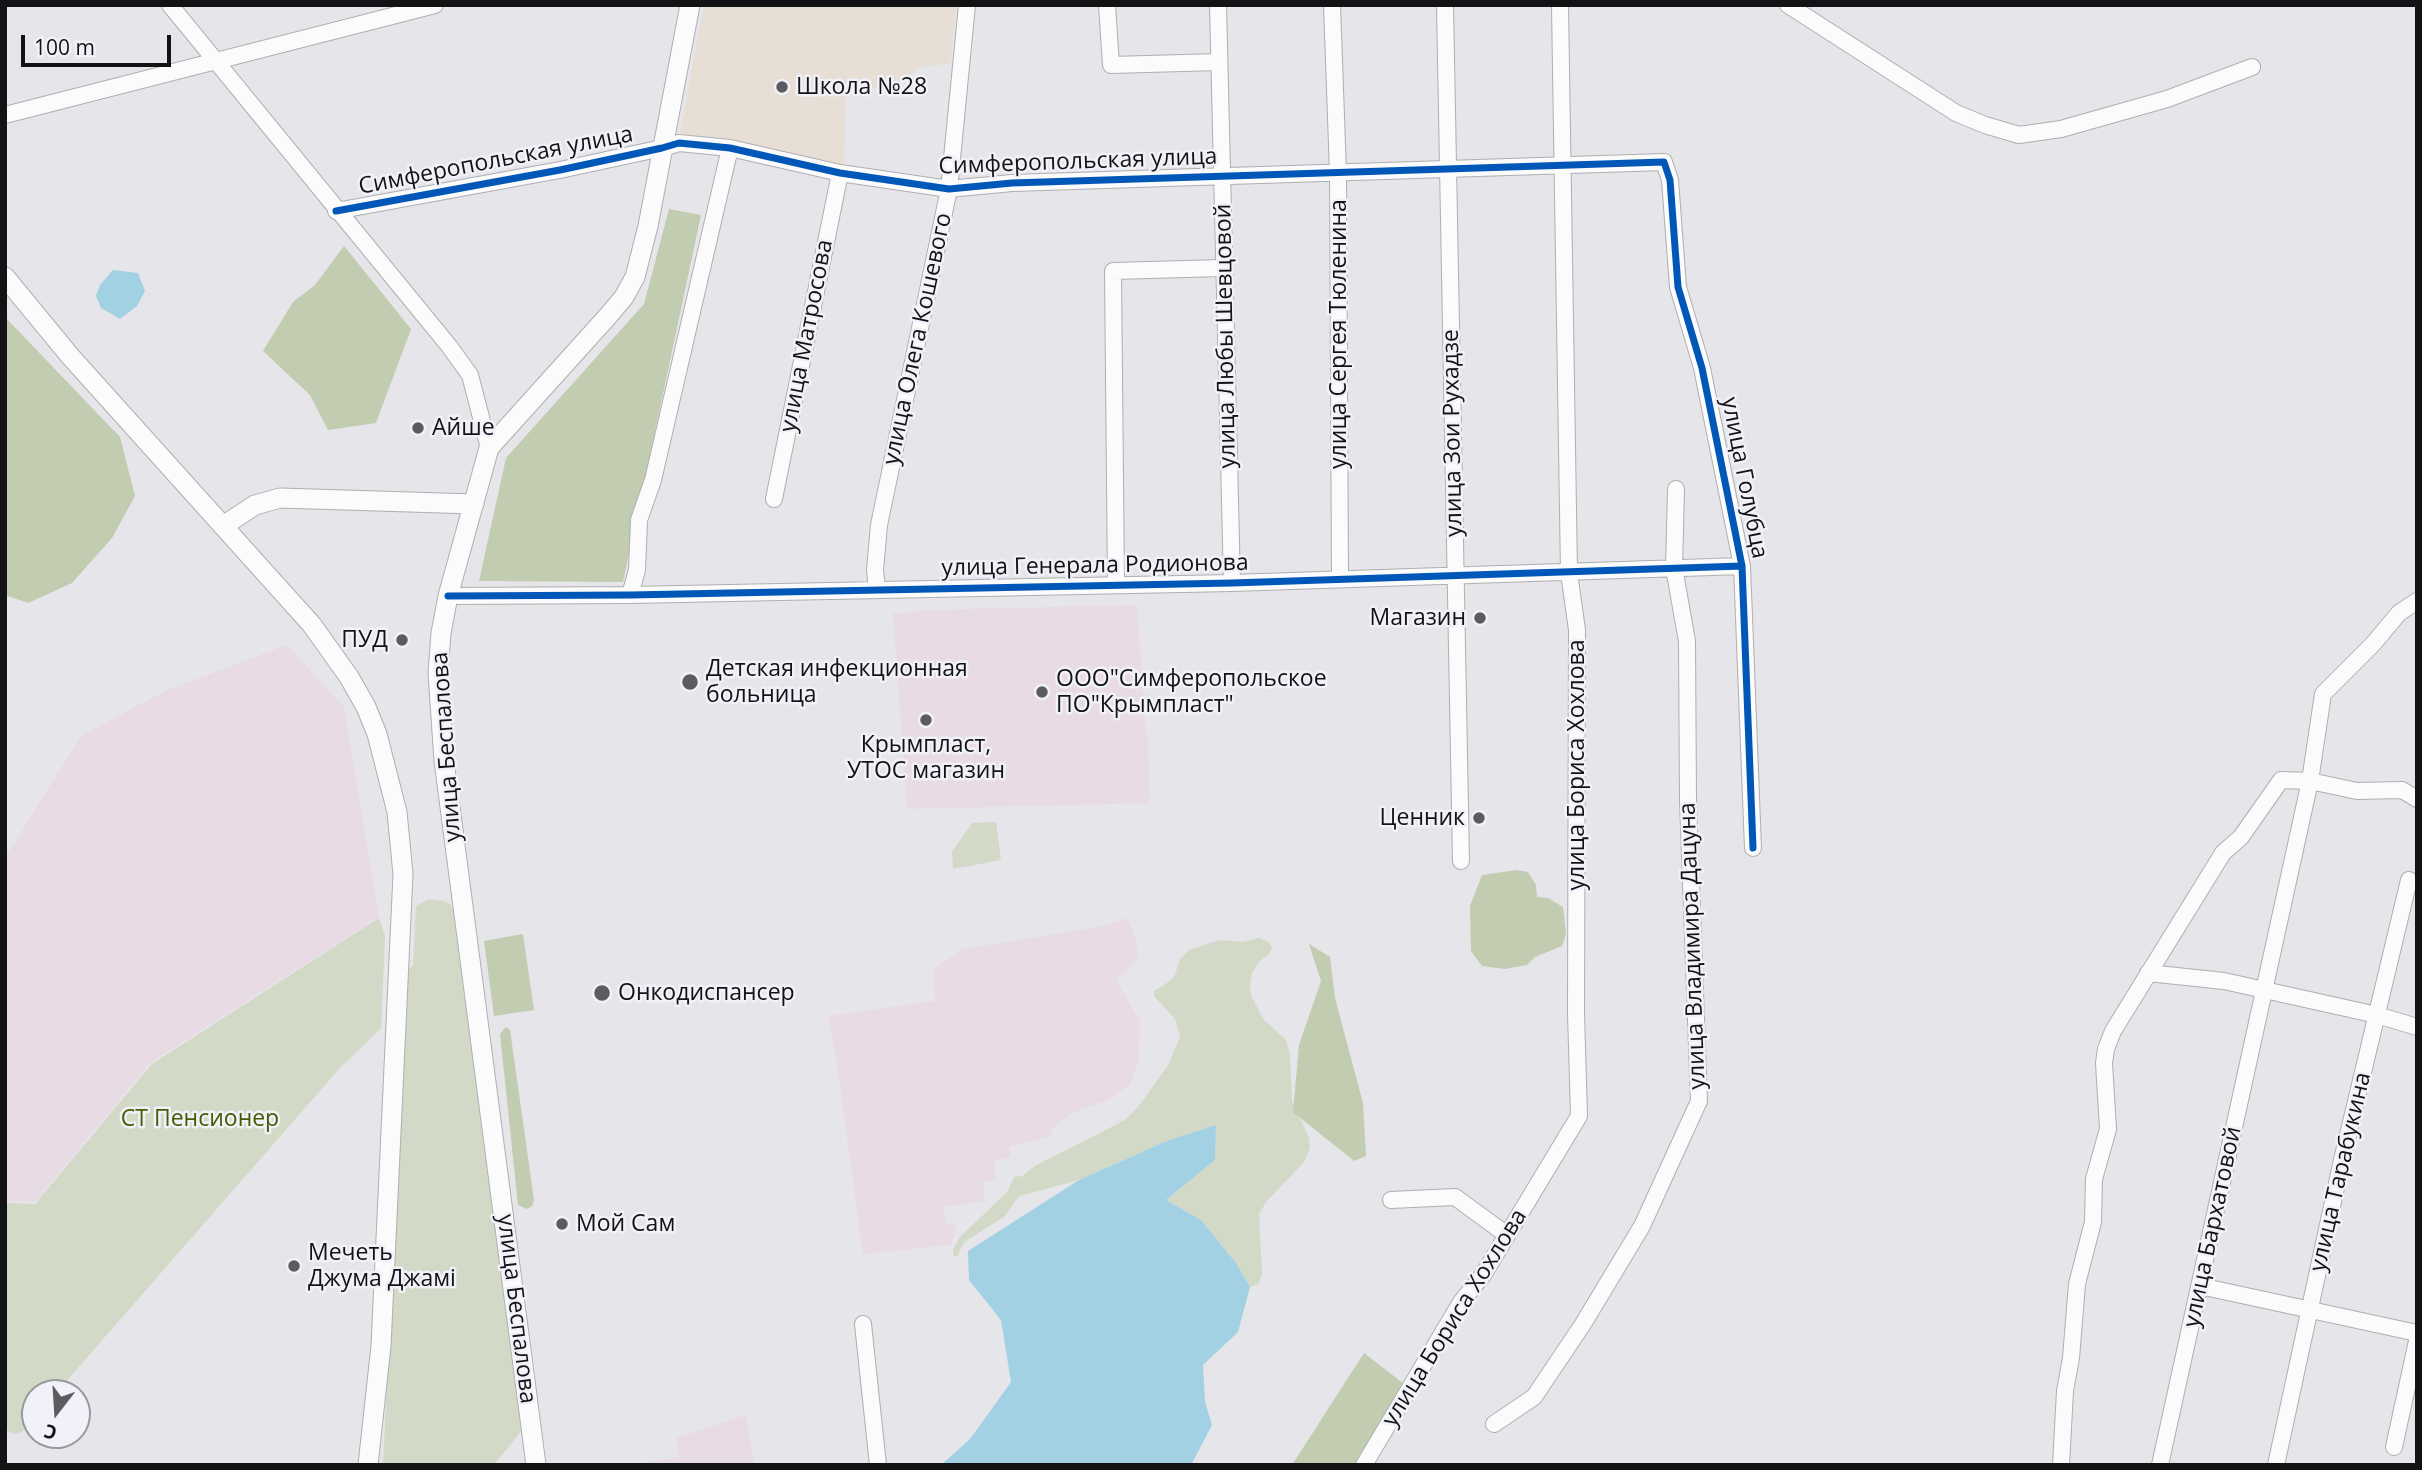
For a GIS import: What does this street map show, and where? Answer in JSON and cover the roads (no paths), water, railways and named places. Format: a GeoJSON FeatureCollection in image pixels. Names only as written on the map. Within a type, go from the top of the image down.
{"type":"FeatureCollection","features":[{"type":"Feature","properties":{"kind":"main road","name":"улица Беспалова"},"geometry":{"type":"LineString","coordinates":[[536,1465],[444,761],[438,673],[441,634],[448,596],[489,448],[624,297],[642,255],[690,5]]}},
{"type":"Feature","properties":{"kind":"main road"},"geometry":{"type":"LineString","coordinates":[[5,277],[70,356],[312,625],[349,677],[377,734],[397,812],[403,874],[381,1333],[368,1465]]}},
{"type":"Feature","properties":{"kind":"main road"},"geometry":{"type":"LineString","coordinates":[[223,526],[255,505],[280,498],[474,504]]}},
{"type":"Feature","properties":{"kind":"main road"},"geometry":{"type":"LineString","coordinates":[[374,1465],[376,1393]]}},
{"type":"Feature","properties":{"kind":"street"},"geometry":{"type":"LineString","coordinates":[[170,5],[456,355],[470,375],[489,448]]}},
{"type":"Feature","properties":{"kind":"street"},"geometry":{"type":"LineString","coordinates":[[5,115],[435,5]]}},
{"type":"Feature","properties":{"kind":"street","name":"улица Олега Кошевого"},"geometry":{"type":"LineString","coordinates":[[877,589],[875,570],[879,525],[948,189],[967,5]]}},
{"type":"Feature","properties":{"kind":"street"},"geometry":{"type":"LineString","coordinates":[[1107,5],[1111,65],[1219,62]]}},
{"type":"Feature","properties":{"kind":"street","name":"улица Любы Шевцовой"},"geometry":{"type":"LineString","coordinates":[[1218,5],[1223,177],[1222,268],[1232,583]]}},
{"type":"Feature","properties":{"kind":"street","name":"улица Сергея Тюленина"},"geometry":{"type":"LineString","coordinates":[[1332,5],[1338,173],[1340,579]]}},
{"type":"Feature","properties":{"kind":"street","name":"улица Зои Рухадзе"},"geometry":{"type":"LineString","coordinates":[[1445,5],[1461,861]]}},
{"type":"Feature","properties":{"kind":"street","name":"улица Бориса Хохлова"},"geometry":{"type":"LineString","coordinates":[[1364,1465],[1461,1302],[1483,1275],[1579,1116],[1576,1013],[1577,630],[1569,573],[1560,5]]}},
{"type":"Feature","properties":{"kind":"street"},"geometry":{"type":"LineString","coordinates":[[1788,5],[1956,113],[2019,135],[2061,129],[2153,103],[2252,67]]}},
{"type":"Feature","properties":{"kind":"street","name":"Симферопольская улица"},"geometry":{"type":"LineString","coordinates":[[336,211],[679,143],[730,148],[841,173],[948,189],[1012,183],[1664,162]]}},
{"type":"Feature","properties":{"kind":"street"},"geometry":{"type":"LineString","coordinates":[[631,595],[637,570],[639,520],[653,481],[730,148]]}},
{"type":"Feature","properties":{"kind":"street","name":"улица Голубца"},"geometry":{"type":"LineString","coordinates":[[1664,162],[1671,180],[1678,287],[1702,368],[1742,566],[1754,848]]}},
{"type":"Feature","properties":{"kind":"street","name":"улица Матросова"},"geometry":{"type":"LineString","coordinates":[[774,499],[841,173]]}},
{"type":"Feature","properties":{"kind":"street"},"geometry":{"type":"LineString","coordinates":[[1115,585],[1113,271],[1222,268]]}},
{"type":"Feature","properties":{"kind":"street"},"geometry":{"type":"LineString","coordinates":[[481,417],[494,428],[508,428]]}},
{"type":"Feature","properties":{"kind":"street","name":"улица Владимира Дацуна"},"geometry":{"type":"LineString","coordinates":[[1494,1424],[1534,1397],[1583,1324],[1642,1226],[1699,1101],[1689,814],[1687,641],[1674,568],[1676,489]]}},
{"type":"Feature","properties":{"kind":"street","name":"улица Генерала Родионова"},"geometry":{"type":"LineString","coordinates":[[448,596],[1232,583],[1742,566]]}},
{"type":"Feature","properties":{"kind":"street","name":"улица Бархатовой"},"geometry":{"type":"LineString","coordinates":[[2160,1465],[2310,781],[2323,694],[2399,613],[2417,601]]}},
{"type":"Feature","properties":{"kind":"street"},"geometry":{"type":"LineString","coordinates":[[2061,1465],[2064,1391],[2071,1358],[2077,1284],[2093,1222],[2094,1179],[2108,1129],[2104,1063],[2113,1031],[2222,853],[2241,837],[2281,780],[2310,781],[2357,790],[2402,790],[2417,799]]}},
{"type":"Feature","properties":{"kind":"street","name":"улица Тарабукина"},"geometry":{"type":"LineString","coordinates":[[2276,1465],[2376,1015],[2409,880]]}},
{"type":"Feature","properties":{"kind":"street"},"geometry":{"type":"LineString","coordinates":[[2148,973],[2224,981],[2264,989],[2417,1027]]}},
{"type":"Feature","properties":{"kind":"street"},"geometry":{"type":"LineString","coordinates":[[1391,1200],[1455,1197],[1507,1235]]}},
{"type":"Feature","properties":{"kind":"street"},"geometry":{"type":"LineString","coordinates":[[2200,1286],[2417,1333]]}},
{"type":"Feature","properties":{"kind":"street"},"geometry":{"type":"LineString","coordinates":[[863,1324],[878,1465]]}},
{"type":"Feature","properties":{"kind":"street"},"geometry":{"type":"LineString","coordinates":[[2394,1447],[2417,1341]]}},
{"type":"Feature","properties":{"kind":"water"},"geometry":{"type":"Polygon","coordinates":[[[113,270],[138,273],[145,291],[137,306],[120,319],[101,308],[96,296],[100,285],[113,270]]]}},
{"type":"Feature","properties":{"kind":"water"},"geometry":{"type":"Polygon","coordinates":[[[1216,1125],[1215,1160],[1166,1200],[1201,1220],[1236,1263],[1250,1287],[1238,1332],[1203,1365],[1205,1402],[1212,1425],[1191,1465],[941,1465],[970,1439],[1011,1382],[1001,1320],[969,1280],[968,1251],[1079,1180],[1169,1140],[1216,1125]]]}},
{"type":"Feature","properties":{"kind":"place","name":"Школа №28"},"geometry":{"type":"Point","coordinates":[782,87]}},
{"type":"Feature","properties":{"kind":"place","name":"Айше"},"geometry":{"type":"Point","coordinates":[418,428]}},
{"type":"Feature","properties":{"kind":"place","name":"Магазин"},"geometry":{"type":"Point","coordinates":[1480,618]}},
{"type":"Feature","properties":{"kind":"place","name":"ПУД"},"geometry":{"type":"Point","coordinates":[402,640]}},
{"type":"Feature","properties":{"kind":"place","name":"Детская инфекционная больница"},"geometry":{"type":"Point","coordinates":[690,682]}},
{"type":"Feature","properties":{"kind":"place","name":"ООО\"Симферопольское ПО\"Крымпласт\""},"geometry":{"type":"Point","coordinates":[1042,692]}},
{"type":"Feature","properties":{"kind":"place","name":"Крымпласт, УТОС магазин"},"geometry":{"type":"Point","coordinates":[926,720]}},
{"type":"Feature","properties":{"kind":"place","name":"Ценник"},"geometry":{"type":"Point","coordinates":[1479,818]}},
{"type":"Feature","properties":{"kind":"place","name":"Онкодиспансер"},"geometry":{"type":"Point","coordinates":[602,993]}},
{"type":"Feature","properties":{"kind":"place","name":"Мой Сам"},"geometry":{"type":"Point","coordinates":[562,1224]}},
{"type":"Feature","properties":{"kind":"place","name":"Мечеть Джума Джамі"},"geometry":{"type":"Point","coordinates":[294,1266]}},
{"type":"Feature","properties":{"kind":"park label","name":"СТ Пенсионер"},"geometry":{"type":"Point","coordinates":[200,1119]}}]}
